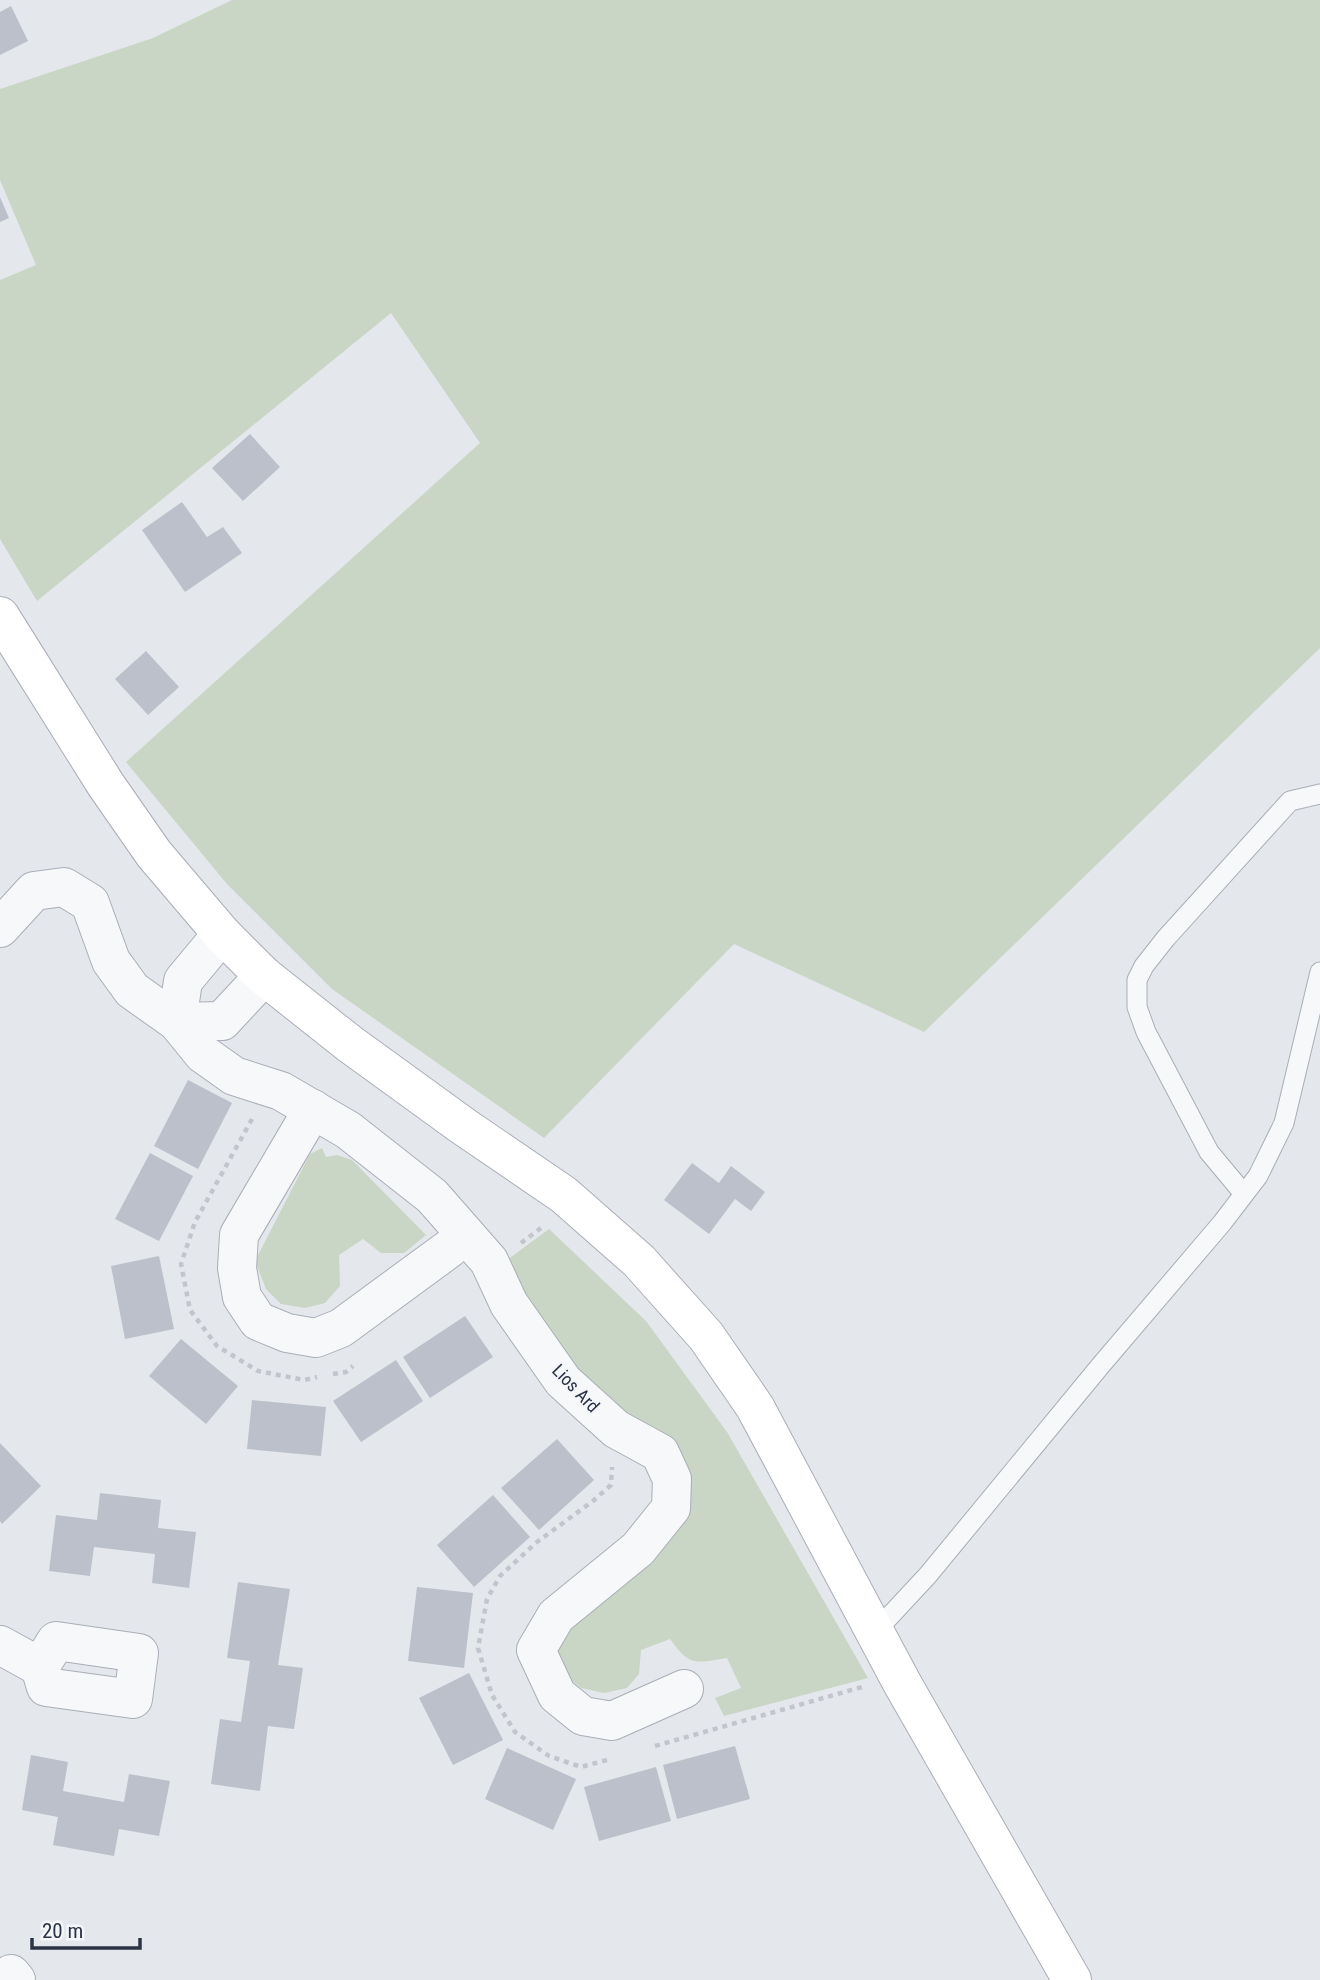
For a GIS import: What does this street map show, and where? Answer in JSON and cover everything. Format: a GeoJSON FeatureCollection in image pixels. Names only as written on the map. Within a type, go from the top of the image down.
{"type":"FeatureCollection","features":[{"type":"Feature","properties":{"kind":"main road"},"geometry":{"type":"LineString","coordinates":[[0,616],[106,785],[147,844],[222,934],[264,976],[350,1044],[573,1202],[639,1261],[706,1336],[755,1407],[898,1676],[1072,1980]]}},
{"type":"Feature","properties":{"kind":"street","name":"Lios Ard"},"geometry":{"type":"LineString","coordinates":[[0,928],[34,891],[64,887],[90,903],[111,961],[132,990],[177,1022],[203,1054],[234,1076],[281,1091],[348,1130],[432,1196],[489,1261],[509,1304],[563,1381],[617,1429],[660,1453],[672,1479],[671,1508],[638,1549],[555,1616],[536,1650],[556,1695],[583,1716],[611,1721],[684,1689]]}},
{"type":"Feature","properties":{"kind":"street"},"geometry":{"type":"LineString","coordinates":[[222,934],[183,981],[177,1022],[222,1021],[264,976]]}},
{"type":"Feature","properties":{"kind":"street"},"geometry":{"type":"LineString","coordinates":[[313,1110],[239,1235],[237,1268],[242,1297],[258,1321],[287,1334],[316,1338],[341,1328],[378,1282],[450,1248]]}},
{"type":"Feature","properties":{"kind":"street"},"geometry":{"type":"LineString","coordinates":[[0,1645],[40,1667]]}},
{"type":"Feature","properties":{"kind":"lane"},"geometry":{"type":"LineString","coordinates":[[1244,1194],[1209,1152],[1146,1032],[1137,1007],[1137,980],[1166,938],[1290,802],[1320,794]]}},
{"type":"Feature","properties":{"kind":"lane"},"geometry":{"type":"LineString","coordinates":[[875,1632],[928,1575],[1258,1176],[1284,1123],[1320,972]]}},
{"type":"Feature","properties":{"kind":"path"},"geometry":{"type":"LineString","coordinates":[[258,1109],[195,1222],[181,1264],[190,1310],[217,1346],[258,1371],[304,1380],[346,1372],[356,1364]]}},
{"type":"Feature","properties":{"kind":"path"},"geometry":{"type":"LineString","coordinates":[[492,1267],[573,1202]]}},
{"type":"Feature","properties":{"kind":"path"},"geometry":{"type":"LineString","coordinates":[[607,1760],[580,1767],[549,1756],[515,1732],[492,1695],[478,1648],[487,1599],[500,1576],[537,1542],[611,1485],[612,1464]]}},
{"type":"Feature","properties":{"kind":"path"},"geometry":{"type":"LineString","coordinates":[[647,1748],[898,1676]]}},
{"type":"Feature","properties":{"kind":"green space"},"geometry":{"type":"Polygon","coordinates":[[[232,0],[1320,0],[1320,648],[924,1032],[734,944],[544,1138],[332,989],[227,884],[126,762],[480,443],[391,313],[37,601],[0,539],[0,280],[36,265],[0,180],[0,89],[153,38],[232,0]]]}},
{"type":"Feature","properties":{"kind":"green space"},"geometry":{"type":"Polygon","coordinates":[[[322,1148],[326,1157],[337,1155],[352,1160],[426,1235],[404,1253],[381,1253],[363,1239],[339,1255],[340,1286],[325,1303],[305,1308],[281,1304],[266,1289],[255,1261],[310,1154],[322,1148]]]}},
{"type":"Feature","properties":{"kind":"green space"},"geometry":{"type":"Polygon","coordinates":[[[549,1229],[646,1321],[727,1432],[868,1678],[724,1716],[715,1698],[741,1688],[727,1658],[700,1662],[688,1659],[670,1639],[641,1650],[639,1674],[627,1688],[604,1693],[581,1688],[561,1672],[550,1649],[683,1487],[547,1340],[507,1260],[549,1229]]]}},
{"type":"Feature","properties":{"kind":"building"},"geometry":{"type":"Polygon","coordinates":[[[11,6],[28,41],[0,55],[0,12],[11,6]]]}},
{"type":"Feature","properties":{"kind":"building"},"geometry":{"type":"Polygon","coordinates":[[[0,197],[9,218],[0,222],[0,197]]]}},
{"type":"Feature","properties":{"kind":"building"},"geometry":{"type":"Polygon","coordinates":[[[250,434],[280,467],[243,501],[212,468],[250,434]]]}},
{"type":"Feature","properties":{"kind":"building"},"geometry":{"type":"Polygon","coordinates":[[[182,502],[207,537],[223,527],[242,553],[185,592],[142,530],[182,502]]]}},
{"type":"Feature","properties":{"kind":"building"},"geometry":{"type":"Polygon","coordinates":[[[146,651],[179,687],[148,715],[115,679],[146,651]]]}},
{"type":"Feature","properties":{"kind":"building"},"geometry":{"type":"Polygon","coordinates":[[[188,1080],[232,1103],[198,1169],[154,1146],[188,1080]]]}},
{"type":"Feature","properties":{"kind":"building"},"geometry":{"type":"Polygon","coordinates":[[[150,1153],[193,1176],[159,1241],[115,1219],[150,1153]]]}},
{"type":"Feature","properties":{"kind":"building"},"geometry":{"type":"Polygon","coordinates":[[[692,1163],[719,1183],[731,1166],[765,1192],[751,1211],[735,1199],[709,1234],[664,1200],[692,1163]]]}},
{"type":"Feature","properties":{"kind":"building"},"geometry":{"type":"Polygon","coordinates":[[[159,1256],[174,1329],[125,1339],[111,1266],[159,1256]]]}},
{"type":"Feature","properties":{"kind":"building"},"geometry":{"type":"Polygon","coordinates":[[[465,1316],[493,1357],[430,1398],[403,1357],[465,1316]]]}},
{"type":"Feature","properties":{"kind":"building"},"geometry":{"type":"Polygon","coordinates":[[[181,1339],[238,1386],[206,1424],[149,1376],[181,1339]]]}},
{"type":"Feature","properties":{"kind":"building"},"geometry":{"type":"Polygon","coordinates":[[[396,1360],[423,1401],[361,1442],[333,1401],[396,1360]]]}},
{"type":"Feature","properties":{"kind":"building"},"geometry":{"type":"Polygon","coordinates":[[[252,1400],[326,1407],[321,1456],[247,1449],[252,1400]]]}},
{"type":"Feature","properties":{"kind":"building"},"geometry":{"type":"Polygon","coordinates":[[[557,1439],[594,1480],[539,1530],[501,1488],[557,1439]]]}},
{"type":"Feature","properties":{"kind":"building"},"geometry":{"type":"Polygon","coordinates":[[[0,1443],[41,1486],[2,1524],[0,1521],[0,1443]]]}},
{"type":"Feature","properties":{"kind":"building"},"geometry":{"type":"Polygon","coordinates":[[[100,1493],[161,1500],[158,1528],[196,1532],[189,1588],[152,1583],[155,1554],[94,1547],[90,1576],[49,1571],[56,1515],[97,1520],[100,1493]]]}},
{"type":"Feature","properties":{"kind":"building"},"geometry":{"type":"Polygon","coordinates":[[[493,1495],[530,1537],[474,1587],[437,1545],[493,1495]]]}},
{"type":"Feature","properties":{"kind":"building"},"geometry":{"type":"Polygon","coordinates":[[[238,1582],[290,1589],[278,1665],[303,1668],[294,1729],[268,1726],[260,1791],[211,1784],[220,1719],[241,1722],[250,1661],[227,1658],[238,1582]]]}},
{"type":"Feature","properties":{"kind":"building"},"geometry":{"type":"Polygon","coordinates":[[[417,1587],[473,1593],[464,1668],[408,1661],[417,1587]]]}},
{"type":"Feature","properties":{"kind":"building"},"geometry":{"type":"Polygon","coordinates":[[[469,1673],[503,1740],[453,1765],[419,1698],[469,1673]]]}},
{"type":"Feature","properties":{"kind":"building"},"geometry":{"type":"Polygon","coordinates":[[[735,1746],[750,1799],[677,1819],[663,1765],[735,1746]]]}},
{"type":"Feature","properties":{"kind":"building"},"geometry":{"type":"Polygon","coordinates":[[[507,1748],[576,1779],[553,1830],[485,1799],[507,1748]]]}},
{"type":"Feature","properties":{"kind":"building"},"geometry":{"type":"Polygon","coordinates":[[[31,1755],[68,1762],[63,1791],[124,1802],[129,1774],[170,1781],[159,1836],[119,1829],[114,1856],[53,1845],[58,1817],[22,1810],[31,1755]]]}},
{"type":"Feature","properties":{"kind":"building"},"geometry":{"type":"Polygon","coordinates":[[[656,1767],[671,1821],[599,1841],[584,1787],[656,1767]]]}}]}
